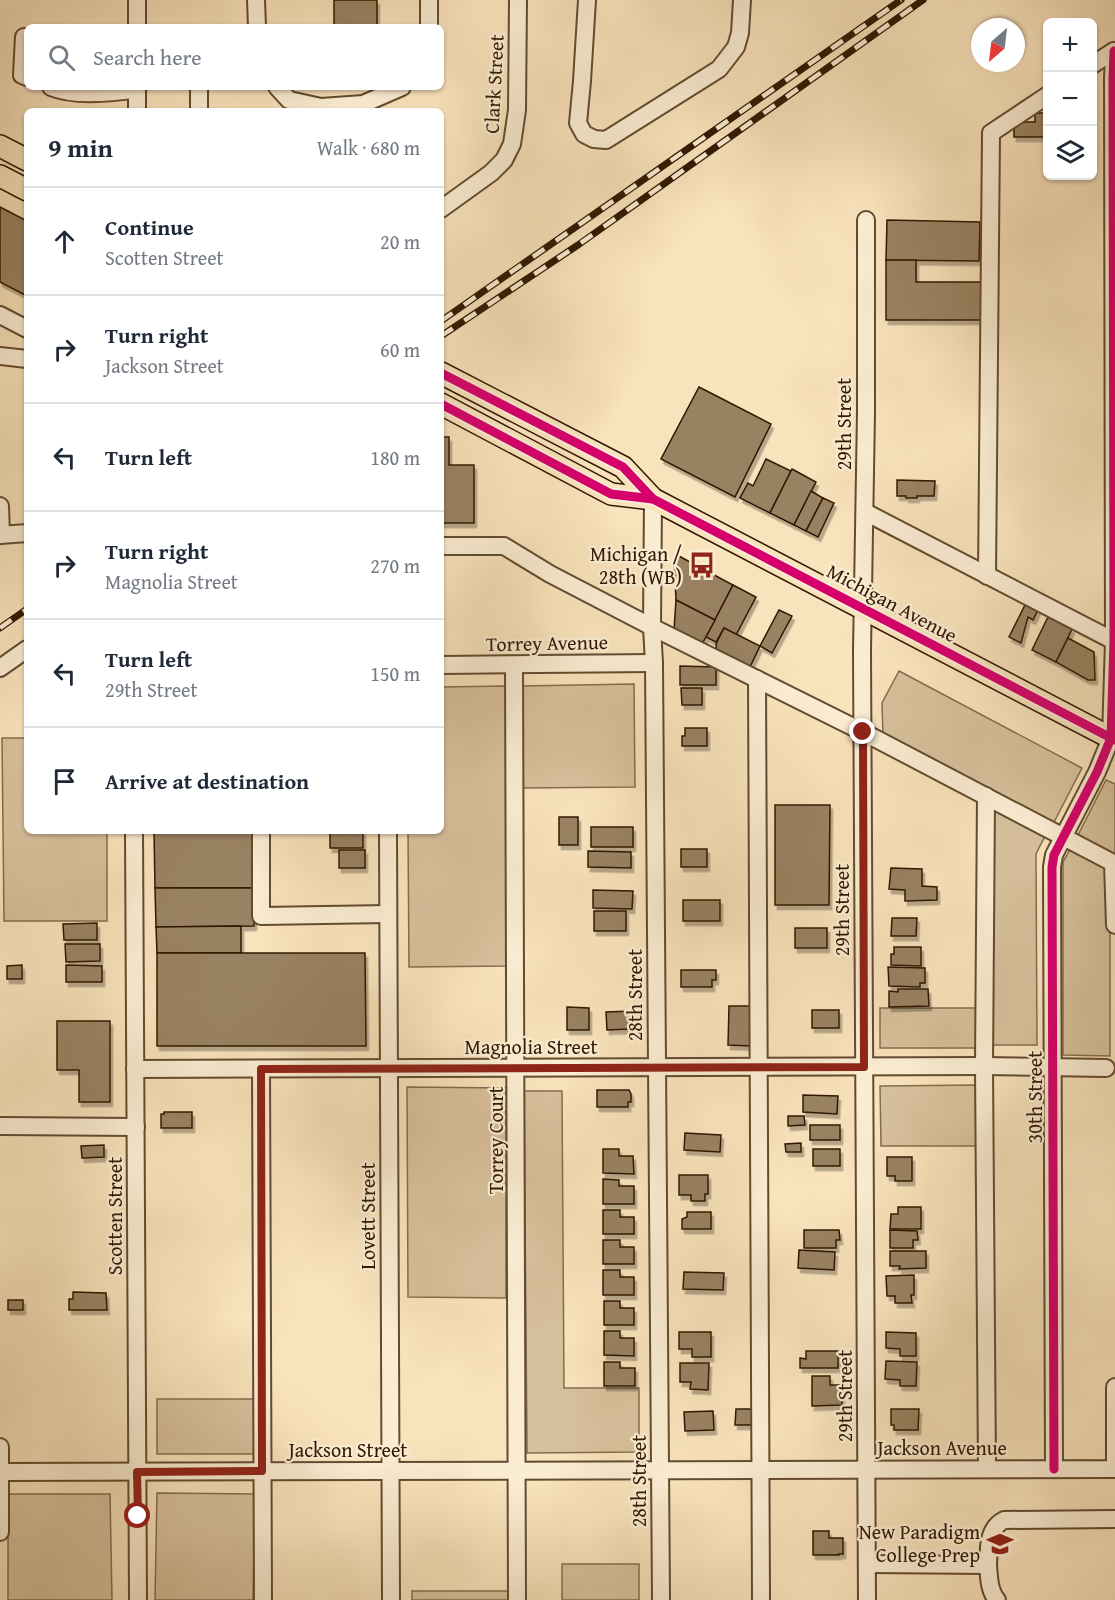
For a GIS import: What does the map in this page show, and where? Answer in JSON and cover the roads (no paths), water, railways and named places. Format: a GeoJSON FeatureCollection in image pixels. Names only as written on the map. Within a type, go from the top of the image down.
{"type":"FeatureCollection","features":[{"type":"Feature","properties":{"kind":"main road"},"geometry":{"type":"LineString","coordinates":[[0,146],[24,158]]}},
{"type":"Feature","properties":{"kind":"main road"},"geometry":{"type":"LineString","coordinates":[[0,176],[24,188]]}},
{"type":"Feature","properties":{"kind":"main road","name":"Michigan Avenue"},"geometry":{"type":"LineString","coordinates":[[444,375],[623,467],[653,499],[1113,739]]}},
{"type":"Feature","properties":{"kind":"main road","name":"Michigan Avenue"},"geometry":{"type":"LineString","coordinates":[[444,406],[611,494],[653,499]]}},
{"type":"Feature","properties":{"kind":"street"},"geometry":{"type":"LineString","coordinates":[[137,0],[137,24]]}},
{"type":"Feature","properties":{"kind":"street"},"geometry":{"type":"LineString","coordinates":[[256,0],[257,24]]}},
{"type":"Feature","properties":{"kind":"street"},"geometry":{"type":"LineString","coordinates":[[429,0],[429,24]]}},
{"type":"Feature","properties":{"kind":"street","name":"Clark Street"},"geometry":{"type":"LineString","coordinates":[[444,207],[491,173],[504,160],[512,144],[518,110],[518,0]]}},
{"type":"Feature","properties":{"kind":"street"},"geometry":{"type":"LineString","coordinates":[[586,0],[578,123],[584,134],[594,139],[606,140],[719,69],[736,47],[740,33],[742,0]]}},
{"type":"Feature","properties":{"kind":"street"},"geometry":{"type":"LineString","coordinates":[[24,37],[22,75],[24,76]]}},
{"type":"Feature","properties":{"kind":"street"},"geometry":{"type":"LineString","coordinates":[[1097,62],[1114,51]]}},
{"type":"Feature","properties":{"kind":"street"},"geometry":{"type":"LineString","coordinates":[[1113,739],[1114,51]]}},
{"type":"Feature","properties":{"kind":"street"},"geometry":{"type":"LineString","coordinates":[[58,90],[109,93],[126,90]]}},
{"type":"Feature","properties":{"kind":"street"},"geometry":{"type":"LineString","coordinates":[[137,90],[137,108]]}},
{"type":"Feature","properties":{"kind":"street"},"geometry":{"type":"LineString","coordinates":[[199,90],[199,108]]}},
{"type":"Feature","properties":{"kind":"street"},"geometry":{"type":"LineString","coordinates":[[280,90],[289,100],[321,107],[363,104],[395,90]]}},
{"type":"Feature","properties":{"kind":"street"},"geometry":{"type":"LineString","coordinates":[[987,576],[991,133],[1043,98]]}},
{"type":"Feature","properties":{"kind":"street","name":"29th Street"},"geometry":{"type":"LineString","coordinates":[[866,220],[863,732],[867,1600]]}},
{"type":"Feature","properties":{"kind":"street"},"geometry":{"type":"LineString","coordinates":[[0,315],[24,327]]}},
{"type":"Feature","properties":{"kind":"street"},"geometry":{"type":"LineString","coordinates":[[0,356],[24,358]]}},
{"type":"Feature","properties":{"kind":"street","name":"28th Street"},"geometry":{"type":"LineString","coordinates":[[653,499],[652,627],[661,1600]]}},
{"type":"Feature","properties":{"kind":"street"},"geometry":{"type":"LineString","coordinates":[[0,506],[0,535],[24,532]]}},
{"type":"Feature","properties":{"kind":"street"},"geometry":{"type":"LineString","coordinates":[[865,512],[1114,641]]}},
{"type":"Feature","properties":{"kind":"street"},"geometry":{"type":"LineString","coordinates":[[444,546],[504,546],[550,574],[863,732],[1114,863],[1115,925]]}},
{"type":"Feature","properties":{"kind":"street"},"geometry":{"type":"LineString","coordinates":[[0,668],[24,651]]}},
{"type":"Feature","properties":{"kind":"street","name":"Torrey Avenue"},"geometry":{"type":"LineString","coordinates":[[444,665],[654,663]]}},
{"type":"Feature","properties":{"kind":"street","name":"Torrey Court"},"geometry":{"type":"LineString","coordinates":[[514,665],[518,1600]]}},
{"type":"Feature","properties":{"kind":"street"},"geometry":{"type":"LineString","coordinates":[[757,679],[761,1600]]}},
{"type":"Feature","properties":{"kind":"street","name":"30th Street"},"geometry":{"type":"LineString","coordinates":[[1054,1469],[1052,867],[1054,855],[1113,739]]}},
{"type":"Feature","properties":{"kind":"street"},"geometry":{"type":"LineString","coordinates":[[986,796],[984,1066],[987,1469]]}},
{"type":"Feature","properties":{"kind":"street","name":"Scotten Street"},"geometry":{"type":"LineString","coordinates":[[134,834],[138,1600]]}},
{"type":"Feature","properties":{"kind":"street"},"geometry":{"type":"LineString","coordinates":[[261,834],[261,916],[388,914]]}},
{"type":"Feature","properties":{"kind":"street","name":"Lovett Street"},"geometry":{"type":"LineString","coordinates":[[388,834],[392,1600]]}},
{"type":"Feature","properties":{"kind":"street","name":"Magnolia Street"},"geometry":{"type":"LineString","coordinates":[[135,1069],[984,1066],[1106,1068]]}},
{"type":"Feature","properties":{"kind":"street"},"geometry":{"type":"LineString","coordinates":[[261,1069],[263,1600]]}},
{"type":"Feature","properties":{"kind":"street"},"geometry":{"type":"LineString","coordinates":[[0,1126],[136,1127]]}},
{"type":"Feature","properties":{"kind":"street"},"geometry":{"type":"LineString","coordinates":[[1115,1387],[1115,1468]]}},
{"type":"Feature","properties":{"kind":"street"},"geometry":{"type":"LineString","coordinates":[[0,1447],[0,1532]]}},
{"type":"Feature","properties":{"kind":"street","name":"Jackson Avenue"},"geometry":{"type":"LineString","coordinates":[[660,1470],[1115,1468]]}},
{"type":"Feature","properties":{"kind":"street","name":"Jackson Street"},"geometry":{"type":"LineString","coordinates":[[0,1472],[660,1470]]}},
{"type":"Feature","properties":{"kind":"street"},"geometry":{"type":"LineString","coordinates":[[997,1600],[993,1596],[989,1583],[988,1565],[990,1536],[996,1524],[1004,1520],[1115,1519]]}},
{"type":"Feature","properties":{"kind":"street"},"geometry":{"type":"LineString","coordinates":[[867,1564],[988,1565]]}},
{"type":"Feature","properties":{"kind":"railway"},"geometry":{"type":"LineString","coordinates":[[444,319],[901,0]]}},
{"type":"Feature","properties":{"kind":"railway"},"geometry":{"type":"LineString","coordinates":[[444,334],[578,245],[923,0]]}},
{"type":"Feature","properties":{"kind":"railway"},"geometry":{"type":"LineString","coordinates":[[0,628],[24,611]]}},
{"type":"Feature","properties":{"kind":"place","name":"Michigan / 28th (WB)"},"geometry":{"type":"Point","coordinates":[702,565]}},
{"type":"Feature","properties":{"kind":"place","name":"New Paradigm College Prep"},"geometry":{"type":"Point","coordinates":[1000,1544]}}]}
